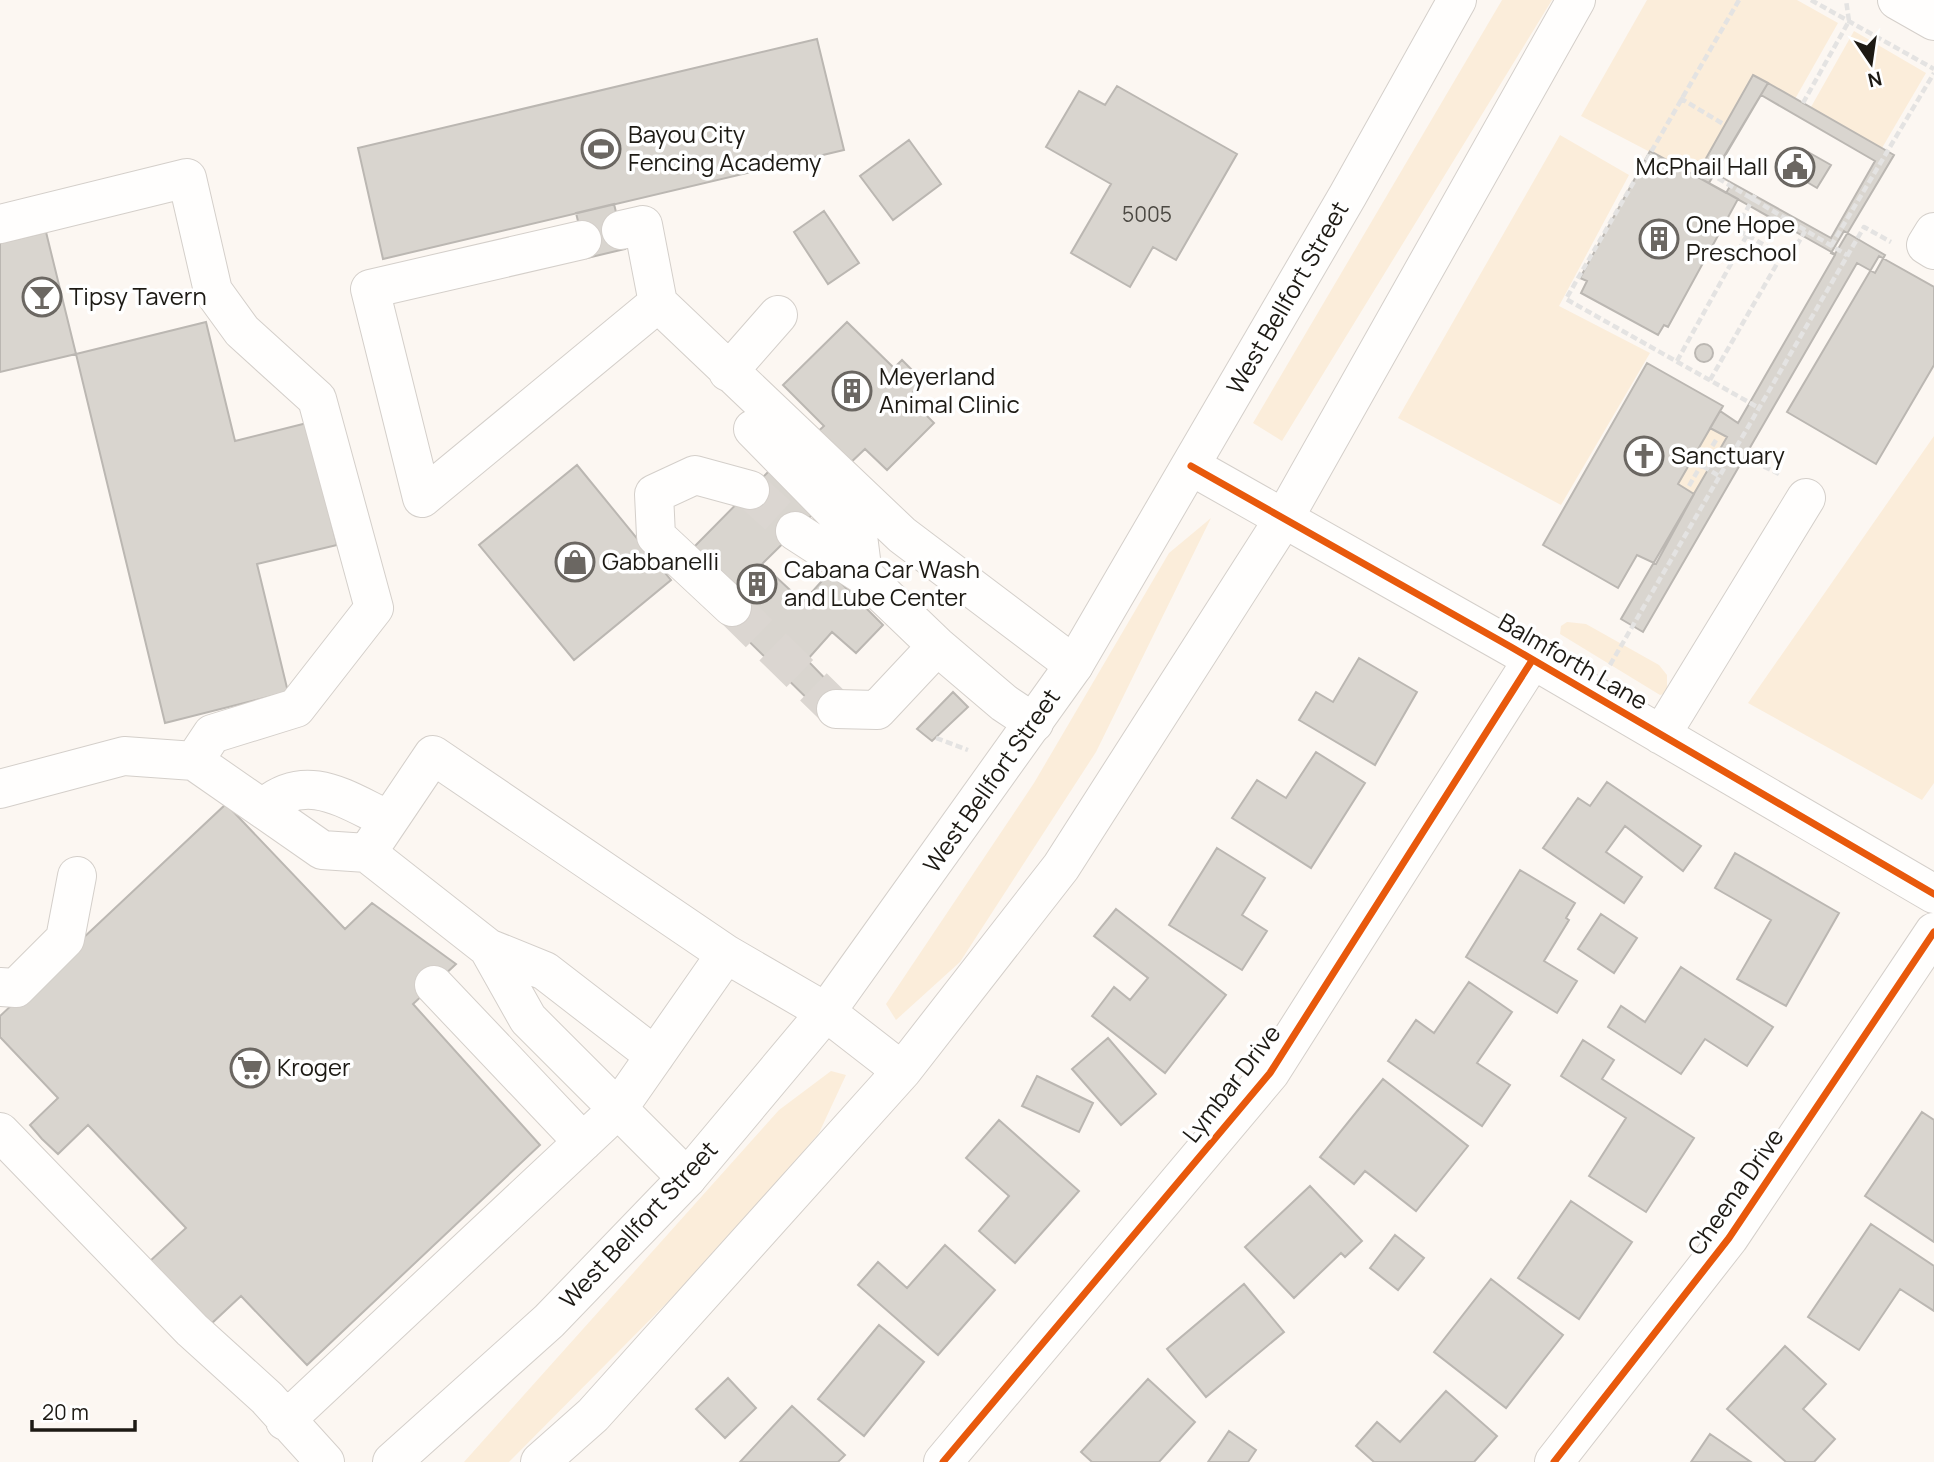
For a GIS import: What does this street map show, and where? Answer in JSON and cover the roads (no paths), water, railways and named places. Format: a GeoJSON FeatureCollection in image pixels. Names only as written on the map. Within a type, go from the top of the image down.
{"type":"FeatureCollection","features":[{"type":"Feature","properties":{"kind":"main road","name":"West Bellfort Street"},"geometry":{"type":"LineString","coordinates":[[392,1462],[549,1321],[687,1178],[826,1012],[1074,665],[1191,467],[1457,0]]}},
{"type":"Feature","properties":{"kind":"main road"},"geometry":{"type":"LineString","coordinates":[[540,1462],[593,1415],[902,1071],[1060,867],[1283,520],[1576,0]]}},
{"type":"Feature","properties":{"kind":"main road"},"geometry":{"type":"LineString","coordinates":[[1897,0],[1934,21]]}},
{"type":"Feature","properties":{"kind":"main road"},"geometry":{"type":"LineString","coordinates":[[0,224],[187,178],[213,291],[242,331],[317,399],[374,608],[296,708],[212,734],[194,761]]}},
{"type":"Feature","properties":{"kind":"main road"},"geometry":{"type":"LineString","coordinates":[[621,230],[643,225],[659,303],[654,330],[858,536],[863,575]]}},
{"type":"Feature","properties":{"kind":"main road"},"geometry":{"type":"LineString","coordinates":[[582,240],[370,289],[422,498],[659,303]]}},
{"type":"Feature","properties":{"kind":"main road"},"geometry":{"type":"LineString","coordinates":[[659,303],[728,372],[902,535],[1074,665]]}},
{"type":"Feature","properties":{"kind":"main road"},"geometry":{"type":"LineString","coordinates":[[728,372],[778,315]]}},
{"type":"Feature","properties":{"kind":"main road","name":"Balmforth Lane"},"geometry":{"type":"LineString","coordinates":[[1191,467],[1283,520],[1314,534],[1934,894]]}},
{"type":"Feature","properties":{"kind":"main road"},"geometry":{"type":"LineString","coordinates":[[732,607],[656,536],[654,495],[695,475],[750,490]]}},
{"type":"Feature","properties":{"kind":"main road"},"geometry":{"type":"LineString","coordinates":[[1661,735],[1807,499]]}},
{"type":"Feature","properties":{"kind":"main road"},"geometry":{"type":"LineString","coordinates":[[795,531],[863,575],[937,646],[1004,703],[1034,723]]}},
{"type":"Feature","properties":{"kind":"main road"},"geometry":{"type":"LineString","coordinates":[[836,709],[877,709],[937,646]]}},
{"type":"Feature","properties":{"kind":"main road","name":"Lymbar Drive"},"geometry":{"type":"LineString","coordinates":[[943,1462],[1270,1073],[1531,662]]}},
{"type":"Feature","properties":{"kind":"main road"},"geometry":{"type":"LineString","coordinates":[[367,853],[387,819],[433,755],[726,954],[826,1012],[902,1071]]}},
{"type":"Feature","properties":{"kind":"main road"},"geometry":{"type":"LineString","coordinates":[[0,789],[124,756],[194,761],[264,807],[321,850],[367,853],[488,948],[545,971],[655,1056]]}},
{"type":"Feature","properties":{"kind":"main road"},"geometry":{"type":"LineString","coordinates":[[264,807],[290,792],[312,788],[335,794],[387,819]]}},
{"type":"Feature","properties":{"kind":"main road"},"geometry":{"type":"LineString","coordinates":[[0,986],[16,988],[65,939],[77,876]]}},
{"type":"Feature","properties":{"kind":"main road","name":"Cheena Drive"},"geometry":{"type":"LineString","coordinates":[[1554,1462],[1729,1238],[1934,932]]}},
{"type":"Feature","properties":{"kind":"main road"},"geometry":{"type":"LineString","coordinates":[[488,948],[528,1019],[687,1178]]}},
{"type":"Feature","properties":{"kind":"main road"},"geometry":{"type":"LineString","coordinates":[[285,1420],[617,1110],[726,954]]}},
{"type":"Feature","properties":{"kind":"main road"},"geometry":{"type":"LineString","coordinates":[[434,985],[583,1142]]}},
{"type":"Feature","properties":{"kind":"main road"},"geometry":{"type":"LineString","coordinates":[[0,1132],[192,1330],[267,1398],[325,1462]]}},
{"type":"Feature","properties":{"kind":"tunnel"},"geometry":{"type":"LineString","coordinates":[[750,490],[795,531]]}},
{"type":"Feature","properties":{"kind":"tunnel"},"geometry":{"type":"LineString","coordinates":[[732,607],[836,709]]}},
{"type":"Feature","properties":{"kind":"place","name":"Bayou City Fencing Academy"},"geometry":{"type":"Point","coordinates":[601,149]}},
{"type":"Feature","properties":{"kind":"place","name":"McPhail Hall"},"geometry":{"type":"Point","coordinates":[1795,167]}},
{"type":"Feature","properties":{"kind":"place","name":"One Hope Preschool"},"geometry":{"type":"Point","coordinates":[1659,239]}},
{"type":"Feature","properties":{"kind":"place","name":"Tipsy Tavern"},"geometry":{"type":"Point","coordinates":[42,297]}},
{"type":"Feature","properties":{"kind":"place","name":"Meyerland Animal Clinic"},"geometry":{"type":"Point","coordinates":[852,391]}},
{"type":"Feature","properties":{"kind":"place","name":"Sanctuary"},"geometry":{"type":"Point","coordinates":[1644,456]}},
{"type":"Feature","properties":{"kind":"place","name":"Gabbanelli"},"geometry":{"type":"Point","coordinates":[575,562]}},
{"type":"Feature","properties":{"kind":"place","name":"Cabana Car Wash and Lube Center"},"geometry":{"type":"Point","coordinates":[757,584]}},
{"type":"Feature","properties":{"kind":"place","name":"Kroger"},"geometry":{"type":"Point","coordinates":[250,1068]}}]}
